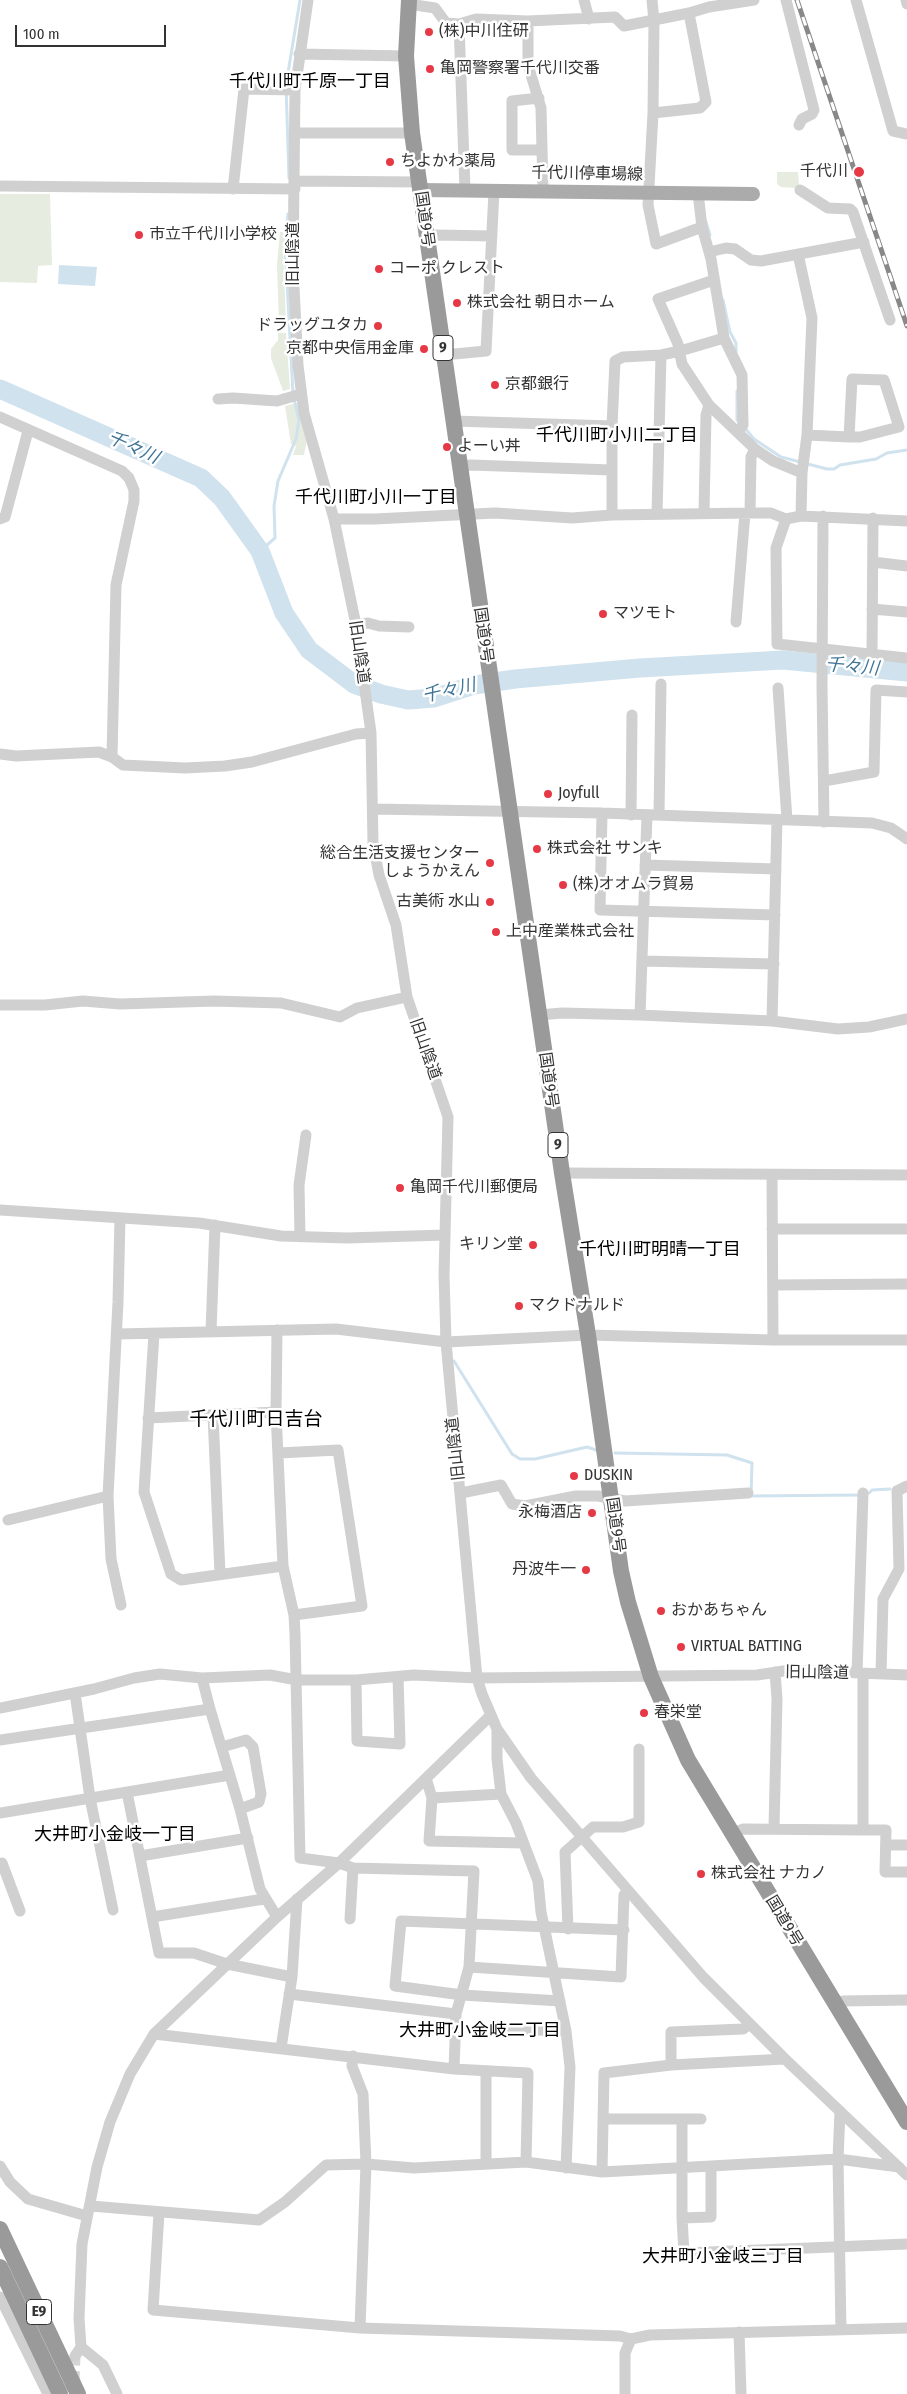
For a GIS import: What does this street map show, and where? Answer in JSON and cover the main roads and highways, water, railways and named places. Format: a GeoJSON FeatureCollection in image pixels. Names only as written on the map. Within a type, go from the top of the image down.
{"type":"FeatureCollection","features":[{"type":"Feature","properties":{"kind":"highway","name":"国道9号"},"geometry":{"type":"LineString","coordinates":[[409,2],[406,56],[412,133],[509,812],[562,1173],[588,1335],[621,1571],[639,1642],[651,1677],[688,1760],[731,1834],[907,2122]]}},
{"type":"Feature","properties":{"kind":"highway","name":"E9"},"geometry":{"type":"LineString","coordinates":[[0,2229],[78,2394]]}},
{"type":"Feature","properties":{"kind":"highway","name":"E9"},"geometry":{"type":"LineString","coordinates":[[0,2267],[60,2394]]}},
{"type":"Feature","properties":{"kind":"main road","name":"千代川停車場線"},"geometry":{"type":"LineString","coordinates":[[420,186],[494,191],[543,190],[753,194]]}},
{"type":"Feature","properties":{"kind":"water"},"geometry":{"type":"Polygon","coordinates":[[[59,265],[97,267],[95,286],[58,284],[59,265]]]}},
{"type":"Feature","properties":{"kind":"waterway"},"geometry":{"type":"LineString","coordinates":[[289,178],[286,85],[300,0]]}},
{"type":"Feature","properties":{"kind":"waterway"},"geometry":{"type":"LineString","coordinates":[[288,214],[285,246],[293,393]]}},
{"type":"Feature","properties":{"kind":"waterway"},"geometry":{"type":"LineString","coordinates":[[706,222],[710,235]]}},
{"type":"Feature","properties":{"kind":"waterway"},"geometry":{"type":"LineString","coordinates":[[723,300],[730,332],[736,343],[736,352]]}},
{"type":"Feature","properties":{"kind":"waterway","name":"千々川"},"geometry":{"type":"LineString","coordinates":[[0,389],[201,478],[222,498],[260,551],[284,613],[309,650],[354,684],[381,694],[408,700],[434,698],[474,685],[515,679],[640,668],[783,660],[907,672]]}},
{"type":"Feature","properties":{"kind":"waterway"},"geometry":{"type":"LineString","coordinates":[[737,391],[737,420],[740,423]]}},
{"type":"Feature","properties":{"kind":"waterway"},"geometry":{"type":"LineString","coordinates":[[260,551],[275,538],[274,506],[278,481],[296,439],[299,420],[294,399]]}},
{"type":"Feature","properties":{"kind":"waterway"},"geometry":{"type":"LineString","coordinates":[[744,427],[754,439],[781,457],[827,469],[876,459],[887,453],[907,450]]}},
{"type":"Feature","properties":{"kind":"waterway"},"geometry":{"type":"LineString","coordinates":[[454,1361],[512,1454],[520,1459],[535,1459],[587,1447],[596,1450]]}},
{"type":"Feature","properties":{"kind":"waterway"},"geometry":{"type":"LineString","coordinates":[[615,1453],[727,1455],[752,1463],[751,1496],[859,1495]]}},
{"type":"Feature","properties":{"kind":"waterway"},"geometry":{"type":"LineString","coordinates":[[869,1493],[872,1490],[890,1489]]}},
{"type":"Feature","properties":{"kind":"tunnel"},"geometry":{"type":"LineString","coordinates":[[74,2382],[75,2356]]}},
{"type":"Feature","properties":{"kind":"railway"},"geometry":{"type":"LineString","coordinates":[[797,0],[907,326]]}},
{"type":"Feature","properties":{"kind":"place","name":"(株)中川住研"},"geometry":{"type":"Point","coordinates":[429,32]}},
{"type":"Feature","properties":{"kind":"place","name":"亀岡警察署千代川交番"},"geometry":{"type":"Point","coordinates":[430,69]}},
{"type":"Feature","properties":{"kind":"place","name":"ちよかわ薬局"},"geometry":{"type":"Point","coordinates":[390,162]}},
{"type":"Feature","properties":{"kind":"place","name":"千代川"},"geometry":{"type":"Point","coordinates":[859,172]}},
{"type":"Feature","properties":{"kind":"place","name":"市立千代川小学校"},"geometry":{"type":"Point","coordinates":[139,235]}},
{"type":"Feature","properties":{"kind":"place","name":"コーポ クレスト"},"geometry":{"type":"Point","coordinates":[379,269]}},
{"type":"Feature","properties":{"kind":"place","name":"株式会社 朝日ホーム"},"geometry":{"type":"Point","coordinates":[457,303]}},
{"type":"Feature","properties":{"kind":"place","name":"ドラッグユタカ"},"geometry":{"type":"Point","coordinates":[378,326]}},
{"type":"Feature","properties":{"kind":"place","name":"京都中央信用金庫"},"geometry":{"type":"Point","coordinates":[424,349]}},
{"type":"Feature","properties":{"kind":"place","name":"京都銀行"},"geometry":{"type":"Point","coordinates":[495,385]}},
{"type":"Feature","properties":{"kind":"place","name":"よーい丼"},"geometry":{"type":"Point","coordinates":[447,447]}},
{"type":"Feature","properties":{"kind":"place","name":"マツモト"},"geometry":{"type":"Point","coordinates":[603,614]}},
{"type":"Feature","properties":{"kind":"place","name":"Joyfull"},"geometry":{"type":"Point","coordinates":[548,794]}},
{"type":"Feature","properties":{"kind":"place","name":"株式会社 サンキ"},"geometry":{"type":"Point","coordinates":[537,849]}},
{"type":"Feature","properties":{"kind":"place","name":"総合生活支援センター しょうかえん"},"geometry":{"type":"Point","coordinates":[490,863]}},
{"type":"Feature","properties":{"kind":"place","name":"(株)オオムラ貿易"},"geometry":{"type":"Point","coordinates":[563,885]}},
{"type":"Feature","properties":{"kind":"place","name":"古美術 水山"},"geometry":{"type":"Point","coordinates":[490,902]}},
{"type":"Feature","properties":{"kind":"place","name":"上中産業株式会社"},"geometry":{"type":"Point","coordinates":[496,932]}},
{"type":"Feature","properties":{"kind":"place","name":"亀岡千代川郵便局"},"geometry":{"type":"Point","coordinates":[400,1188]}},
{"type":"Feature","properties":{"kind":"place","name":"キリン堂"},"geometry":{"type":"Point","coordinates":[533,1245]}},
{"type":"Feature","properties":{"kind":"place","name":"マクドナルド"},"geometry":{"type":"Point","coordinates":[519,1306]}},
{"type":"Feature","properties":{"kind":"place","name":"DUSKIN"},"geometry":{"type":"Point","coordinates":[574,1476]}},
{"type":"Feature","properties":{"kind":"place","name":"永梅酒店"},"geometry":{"type":"Point","coordinates":[592,1513]}},
{"type":"Feature","properties":{"kind":"place","name":"丹波牛一"},"geometry":{"type":"Point","coordinates":[586,1570]}},
{"type":"Feature","properties":{"kind":"place","name":"おかあちゃん"},"geometry":{"type":"Point","coordinates":[661,1611]}},
{"type":"Feature","properties":{"kind":"place","name":"VIRTUAL BATTING"},"geometry":{"type":"Point","coordinates":[681,1647]}},
{"type":"Feature","properties":{"kind":"place","name":"春栄堂"},"geometry":{"type":"Point","coordinates":[644,1713]}},
{"type":"Feature","properties":{"kind":"place","name":"株式会社 ナカノ"},"geometry":{"type":"Point","coordinates":[701,1874]}},
{"type":"Feature","properties":{"kind":"district","name":"千代川町千原一丁目"},"geometry":{"type":"Point","coordinates":[310,82]}},
{"type":"Feature","properties":{"kind":"district","name":"千代川町小川二丁目"},"geometry":{"type":"Point","coordinates":[617,436]}},
{"type":"Feature","properties":{"kind":"district","name":"千代川町小川一丁目"},"geometry":{"type":"Point","coordinates":[376,498]}},
{"type":"Feature","properties":{"kind":"district","name":"千代川町明晴一丁目"},"geometry":{"type":"Point","coordinates":[660,1250]}},
{"type":"Feature","properties":{"kind":"district","name":"千代川町日吉台"},"geometry":{"type":"Point","coordinates":[256,1420]}},
{"type":"Feature","properties":{"kind":"district","name":"大井町小金岐一丁目"},"geometry":{"type":"Point","coordinates":[115,1835]}},
{"type":"Feature","properties":{"kind":"district","name":"大井町小金岐二丁目"},"geometry":{"type":"Point","coordinates":[480,2031]}},
{"type":"Feature","properties":{"kind":"district","name":"大井町小金岐三丁目"},"geometry":{"type":"Point","coordinates":[723,2257]}}]}
